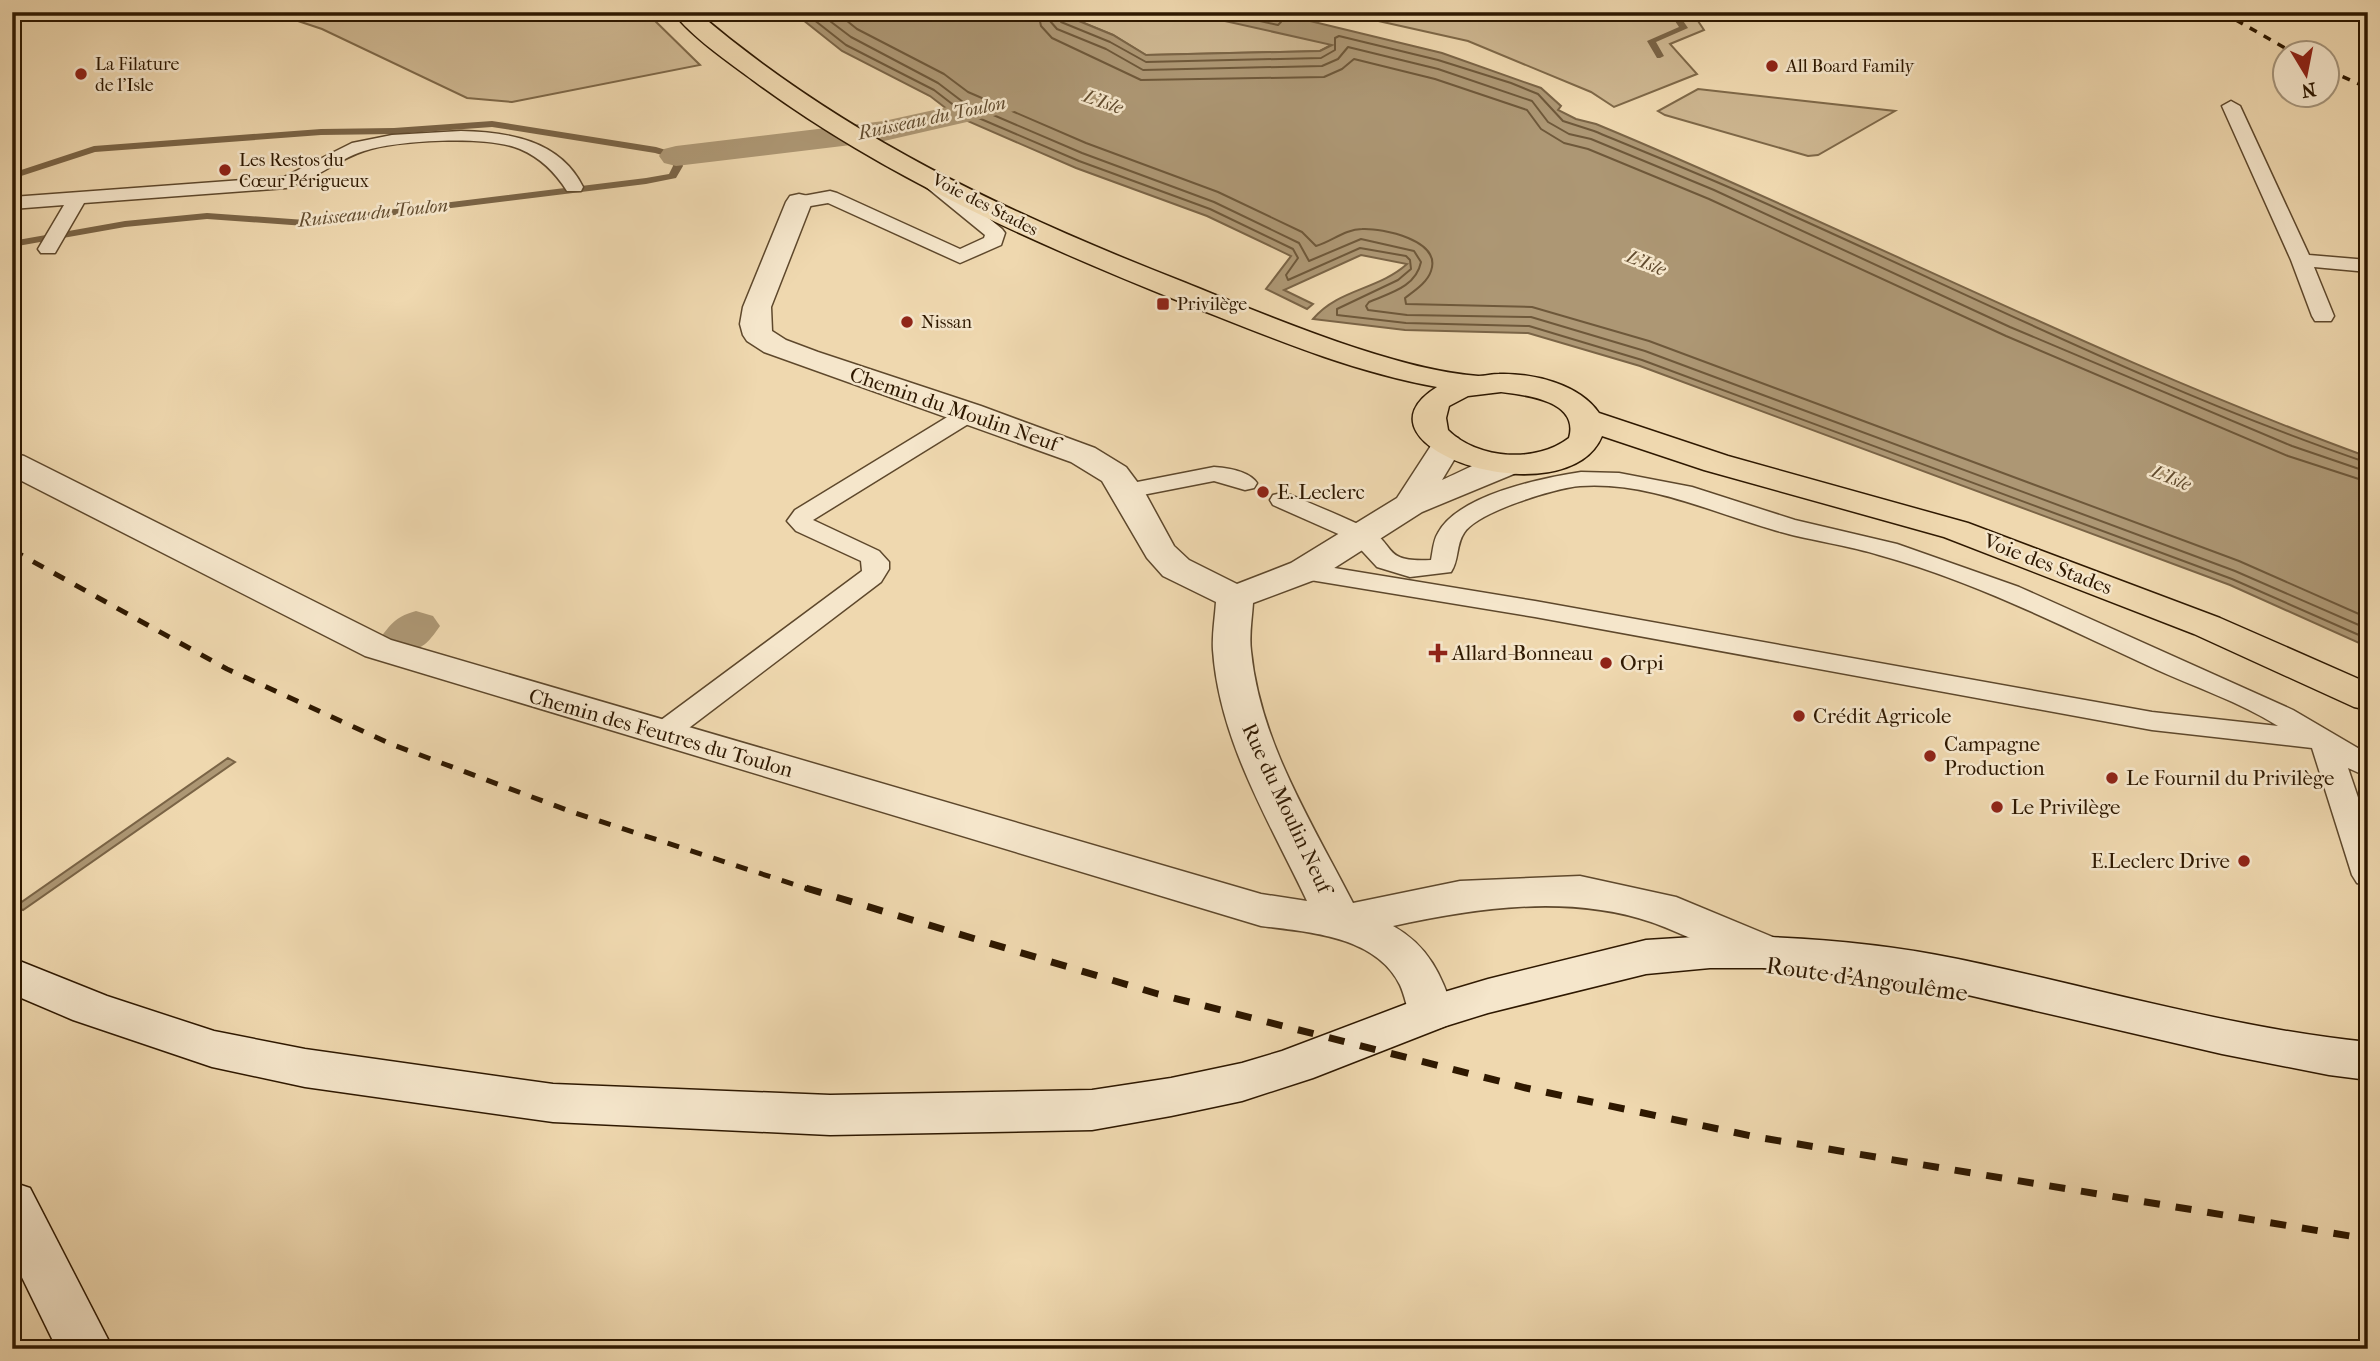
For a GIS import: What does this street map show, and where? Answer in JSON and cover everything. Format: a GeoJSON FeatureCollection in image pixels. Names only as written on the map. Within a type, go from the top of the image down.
{"type":"FeatureCollection","features":[{"type":"Feature","properties":{"kind":"main road","name":"Voie des Stades"},"geometry":{"type":"LineString","coordinates":[[684,12],[737,58],[834,125],[922,174],[1055,240],[1142,277],[1316,344],[1407,372],[1478,385]]}},
{"type":"Feature","properties":{"kind":"main road","name":"Voie des Stades"},"geometry":{"type":"LineString","coordinates":[[1316,344],[1391,385],[1430,413]]}},
{"type":"Feature","properties":{"kind":"main road"},"geometry":{"type":"LineString","coordinates":[[1447,445],[1435,435],[1430,424],[1430,413],[1435,404],[1445,395],[1478,385],[1512,384],[1545,390],[1579,409],[1587,420],[1588,432],[1583,443],[1570,453]]}},
{"type":"Feature","properties":{"kind":"main road","name":"Voie des Stades"},"geometry":{"type":"LineString","coordinates":[[1587,420],[1716,463],[1845,497],[1981,539],[2207,626],[2368,698]]}},
{"type":"Feature","properties":{"kind":"main road","name":"Voie des Stades"},"geometry":{"type":"LineString","coordinates":[[1447,445],[1464,454],[1509,464],[1532,463],[1570,453],[1632,454],[1716,463]]}},
{"type":"Feature","properties":{"kind":"street","name":"Chemin du Moulin Neuf"},"geometry":{"type":"LineString","coordinates":[[799,202],[757,307],[755,324],[758,335],[775,346],[796,354],[970,413],[1083,455],[1114,474],[1127,491],[1159,551],[1176,568],[1235,597]]}},
{"type":"Feature","properties":{"kind":"street"},"geometry":{"type":"LineString","coordinates":[[1410,505],[1447,445]]}},
{"type":"Feature","properties":{"kind":"street","name":"Chemin des Feutres du Toulon"},"geometry":{"type":"LineString","coordinates":[[12,463],[378,648],[1261,910],[1340,922]]}},
{"type":"Feature","properties":{"kind":"street"},"geometry":{"type":"LineString","coordinates":[[1235,597],[1304,571],[1410,505],[1509,464]]}},
{"type":"Feature","properties":{"kind":"street","name":"Rue du Moulin Neuf"},"geometry":{"type":"LineString","coordinates":[[1235,597],[1232,648],[1238,693],[1252,741],[1340,922]]}},
{"type":"Feature","properties":{"kind":"street"},"geometry":{"type":"LineString","coordinates":[[1340,922],[1460,896],[1580,891],[1660,908],[1764,952]]}},
{"type":"Feature","properties":{"kind":"street"},"geometry":{"type":"LineString","coordinates":[[1340,922],[1384,942],[1405,959],[1420,979],[1431,1013]]}},
{"type":"Feature","properties":{"kind":"street","name":"Route d'Angoulême"},"geometry":{"type":"LineString","coordinates":[[1554,980],[1646,957],[1710,952],[1764,952],[1844,958],[1955,975],[2222,1036],[2329,1057],[2368,1061]]}},
{"type":"Feature","properties":{"kind":"street","name":"Route d'Angoulême"},"geometry":{"type":"LineString","coordinates":[[1554,980],[1649,966],[1713,963],[1769,964],[1847,971],[1955,989],[2236,1056],[2368,1084]]}},
{"type":"Feature","properties":{"kind":"street"},"geometry":{"type":"LineString","coordinates":[[12,975],[90,1008],[212,1049],[305,1068],[553,1102],[830,1115],[1092,1110],[1171,1097],[1242,1082],[1296,1065],[1431,1013],[1554,980]]}},
{"type":"Feature","properties":{"kind":"street"},"geometry":{"type":"LineString","coordinates":[[12,1203],[85,1349]]}},
{"type":"Feature","properties":{"kind":"lane"},"geometry":{"type":"LineString","coordinates":[[2231,106],[2301,260],[2323,316]]}},
{"type":"Feature","properties":{"kind":"lane"},"geometry":{"type":"LineString","coordinates":[[12,203],[286,182],[299,178],[345,151],[362,146],[423,139],[478,137],[501,138],[530,146],[555,164],[574,187]]}},
{"type":"Feature","properties":{"kind":"lane"},"geometry":{"type":"LineString","coordinates":[[799,202],[830,197],[960,257],[994,241],[995,233],[922,174]]}},
{"type":"Feature","properties":{"kind":"lane"},"geometry":{"type":"LineString","coordinates":[[49,247],[78,197]]}},
{"type":"Feature","properties":{"kind":"lane"},"geometry":{"type":"LineString","coordinates":[[2301,260],[2368,266]]}},
{"type":"Feature","properties":{"kind":"lane"},"geometry":{"type":"LineString","coordinates":[[663,733],[872,576],[876,562],[870,556],[805,526],[800,520],[804,515],[970,413]]}},
{"type":"Feature","properties":{"kind":"lane"},"geometry":{"type":"LineString","coordinates":[[1127,491],[1214,474],[1225,475],[1245,484]]}},
{"type":"Feature","properties":{"kind":"lane"},"geometry":{"type":"LineString","coordinates":[[1442,594],[1442,566],[1449,535],[1459,522],[1491,505],[1544,485],[1580,479],[1619,480],[1683,492],[1788,526],[1888,549],[2010,593],[2283,716],[2368,767]]}},
{"type":"Feature","properties":{"kind":"lane"},"geometry":{"type":"LineString","coordinates":[[1282,500],[1361,535],[1376,554],[1397,566],[1410,569],[1442,566]]}},
{"type":"Feature","properties":{"kind":"lane"},"geometry":{"type":"LineString","coordinates":[[1304,571],[2152,721],[2324,740]]}},
{"type":"Feature","properties":{"kind":"lane"},"geometry":{"type":"LineString","coordinates":[[2324,740],[2368,875]]}},
{"type":"Feature","properties":{"kind":"shaded area"},"geometry":{"type":"Polygon","coordinates":[[[271,12],[646,12],[700,65],[512,102],[467,98],[322,29],[271,12]]]}},
{"type":"Feature","properties":{"kind":"shaded area"},"geometry":{"type":"Polygon","coordinates":[[[1057,12],[1189,12],[1333,44],[1320,51],[1146,55],[1113,35],[1057,12]]]}},
{"type":"Feature","properties":{"kind":"shaded area"},"geometry":{"type":"Polygon","coordinates":[[[1338,12],[1692,12],[1704,30],[1670,44],[1697,74],[1614,107],[1591,92],[1468,41],[1338,12]]]}},
{"type":"Feature","properties":{"kind":"shaded area"},"geometry":{"type":"Polygon","coordinates":[[[1698,89],[1895,111],[1818,155],[1808,156],[1658,111],[1698,89]]]}},
{"type":"Feature","properties":{"kind":"water","name":"L'Isle"},"geometry":{"type":"Polygon","coordinates":[[[793,12],[1057,12],[1113,35],[1146,55],[1320,51],[1332,45],[1189,13],[1273,12],[1442,53],[1541,88],[1561,106],[1558,110],[1576,119],[1596,124],[1693,165],[2172,380],[2368,457],[2368,647],[2230,585],[1640,366],[1528,333],[1405,330],[1313,319],[1334,301],[1396,273],[1407,264],[1361,255],[1284,290],[1313,304],[1307,309],[1266,289],[1291,256],[1207,216],[1076,168],[956,116],[930,96],[842,51],[793,12]]]}},
{"type":"Feature","properties":{"kind":"water"},"geometry":{"type":"Polygon","coordinates":[[[228,758],[235,762],[23,910],[16,906],[228,758]]]}},
{"type":"Feature","properties":{"kind":"waterway"},"geometry":{"type":"LineString","coordinates":[[1660,56],[1651,41],[1684,28],[1673,12]]}},
{"type":"Feature","properties":{"kind":"waterway","name":"Ruisseau du Toulon"},"geometry":{"type":"LineString","coordinates":[[676,156],[884,131],[1025,99]]}},
{"type":"Feature","properties":{"kind":"waterway","name":"Ruisseau du Toulon"},"geometry":{"type":"LineString","coordinates":[[12,176],[94,149],[321,132],[394,131],[492,124],[656,150],[676,156],[678,166],[673,176],[646,181],[305,223],[207,216],[125,224],[12,244]]}},
{"type":"Feature","properties":{"kind":"waterway"},"geometry":{"type":"LineString","coordinates":[[406,637],[416,626]]}},
{"type":"Feature","properties":{"kind":"railway"},"geometry":{"type":"LineString","coordinates":[[2222,12],[2272,41]]}},
{"type":"Feature","properties":{"kind":"railway"},"geometry":{"type":"LineString","coordinates":[[2342,76],[2368,88]]}},
{"type":"Feature","properties":{"kind":"railway"},"geometry":{"type":"LineString","coordinates":[[12,550],[227,669],[391,744],[572,812],[811,890]]}},
{"type":"Feature","properties":{"kind":"railway"},"geometry":{"type":"LineString","coordinates":[[806,888],[1158,994],[1526,1088],[1756,1137],[2368,1239]]}},
{"type":"Feature","properties":{"kind":"place","name":"All Board Family"},"geometry":{"type":"Point","coordinates":[1772,66]}},
{"type":"Feature","properties":{"kind":"place","name":"La Filature de l'Isle"},"geometry":{"type":"Point","coordinates":[81,74]}},
{"type":"Feature","properties":{"kind":"place","name":"Les Restos du Cœur Périgueux"},"geometry":{"type":"Point","coordinates":[225,170]}},
{"type":"Feature","properties":{"kind":"place","name":"Privilège"},"geometry":{"type":"Point","coordinates":[1163,304]}},
{"type":"Feature","properties":{"kind":"place","name":"Nissan"},"geometry":{"type":"Point","coordinates":[907,322]}},
{"type":"Feature","properties":{"kind":"place","name":"E. Leclerc"},"geometry":{"type":"Point","coordinates":[1263,492]}},
{"type":"Feature","properties":{"kind":"place","name":"Allard-Bonneau"},"geometry":{"type":"Point","coordinates":[1438,653]}},
{"type":"Feature","properties":{"kind":"place","name":"Orpi"},"geometry":{"type":"Point","coordinates":[1606,663]}},
{"type":"Feature","properties":{"kind":"place","name":"Crédit Agricole"},"geometry":{"type":"Point","coordinates":[1799,716]}},
{"type":"Feature","properties":{"kind":"place","name":"Campagne Production"},"geometry":{"type":"Point","coordinates":[1930,756]}},
{"type":"Feature","properties":{"kind":"place","name":"Le Fournil du Privilège"},"geometry":{"type":"Point","coordinates":[2112,778]}},
{"type":"Feature","properties":{"kind":"place","name":"Le Privilège"},"geometry":{"type":"Point","coordinates":[1997,807]}},
{"type":"Feature","properties":{"kind":"place","name":"E.Leclerc Drive"},"geometry":{"type":"Point","coordinates":[2244,861]}}]}
